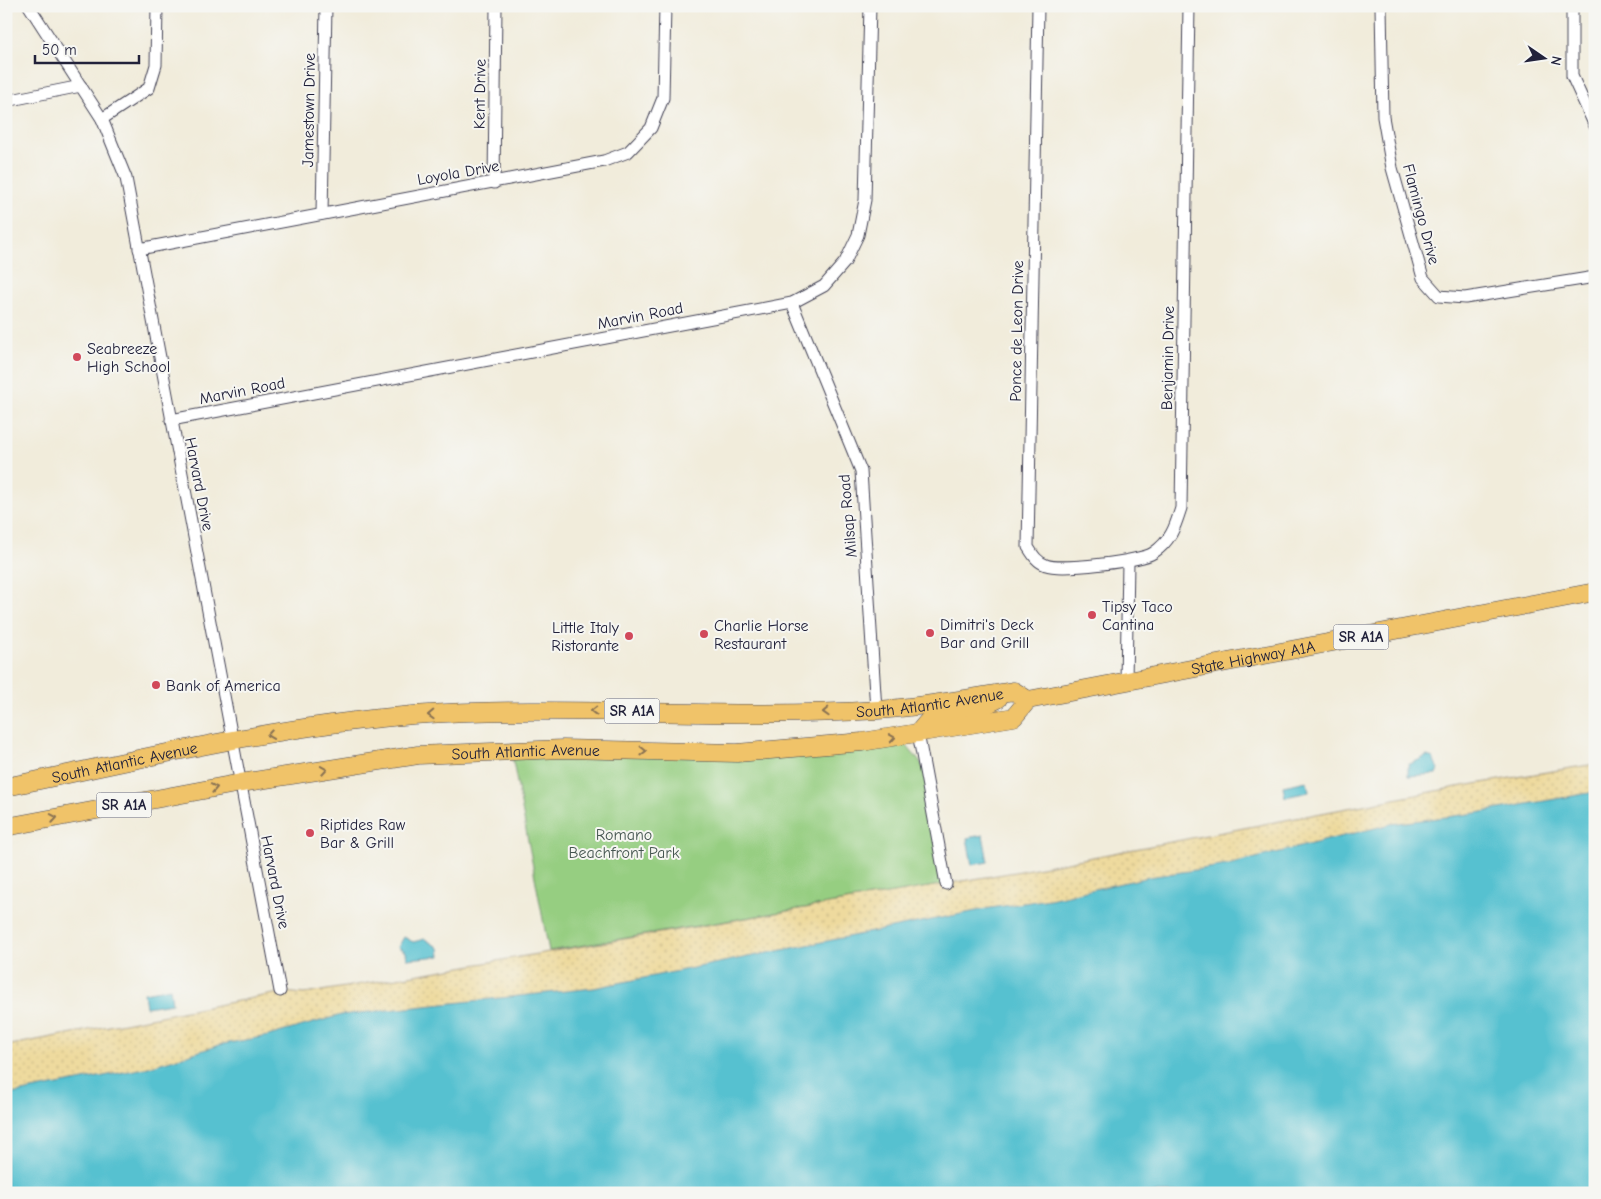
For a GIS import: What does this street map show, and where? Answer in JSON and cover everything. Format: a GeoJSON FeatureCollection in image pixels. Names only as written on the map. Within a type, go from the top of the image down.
{"type":"FeatureCollection","features":[{"type":"Feature","properties":{"kind":"main road","name":"State Highway A1A"},"geometry":{"type":"LineString","coordinates":[[1021,695],[1126,682],[1595,592]]}},
{"type":"Feature","properties":{"kind":"main road","name":"South Atlantic Avenue"},"geometry":{"type":"LineString","coordinates":[[6,787],[233,740],[415,715],[590,710],[792,712],[876,710],[1021,695],[1014,717],[820,747],[737,753],[563,749],[418,755],[241,783],[6,827]]}},
{"type":"Feature","properties":{"kind":"street","name":"Harvard Drive"},"geometry":{"type":"LineString","coordinates":[[29,6],[102,119],[126,178],[280,991]]}},
{"type":"Feature","properties":{"kind":"street"},"geometry":{"type":"LineString","coordinates":[[102,119],[149,88],[156,65],[157,6]]}},
{"type":"Feature","properties":{"kind":"street","name":"Jamestown Drive"},"geometry":{"type":"LineString","coordinates":[[322,214],[326,6]]}},
{"type":"Feature","properties":{"kind":"street","name":"Kent Drive"},"geometry":{"type":"LineString","coordinates":[[494,183],[496,6]]}},
{"type":"Feature","properties":{"kind":"street","name":"Loyola Drive"},"geometry":{"type":"LineString","coordinates":[[139,249],[494,183],[604,161],[628,152],[651,128],[663,98],[665,6]]}},
{"type":"Feature","properties":{"kind":"street","name":"Marvin Road"},"geometry":{"type":"LineString","coordinates":[[171,420],[792,303],[824,286],[845,262],[858,235],[865,200],[870,6]]}},
{"type":"Feature","properties":{"kind":"street","name":"Ponce de Leon Drive"},"geometry":{"type":"LineString","coordinates":[[1038,6],[1028,547],[1037,560],[1048,566],[1128,561]]}},
{"type":"Feature","properties":{"kind":"street","name":"Benjamin Drive"},"geometry":{"type":"LineString","coordinates":[[1128,561],[1152,554],[1172,537],[1181,508],[1190,6]]}},
{"type":"Feature","properties":{"kind":"street","name":"Flamingo Drive"},"geometry":{"type":"LineString","coordinates":[[1381,6],[1382,117],[1392,168],[1423,278],[1439,296],[1464,298],[1595,277]]}},
{"type":"Feature","properties":{"kind":"street"},"geometry":{"type":"LineString","coordinates":[[1572,6],[1572,76],[1595,126]]}},
{"type":"Feature","properties":{"kind":"street"},"geometry":{"type":"LineString","coordinates":[[6,101],[81,86]]}},
{"type":"Feature","properties":{"kind":"street","name":"Milsap Road"},"geometry":{"type":"LineString","coordinates":[[792,303],[861,471],[876,710]]}},
{"type":"Feature","properties":{"kind":"street"},"geometry":{"type":"LineString","coordinates":[[1126,682],[1128,561]]}},
{"type":"Feature","properties":{"kind":"street"},"geometry":{"type":"LineString","coordinates":[[918,733],[946,884]]}},
{"type":"Feature","properties":{"kind":"sand"},"geometry":{"type":"Polygon","coordinates":[[[1595,764],[1595,842],[6,1136],[6,1046],[284,992],[304,994],[1015,872],[1457,787],[1595,764]]]}},
{"type":"Feature","properties":{"kind":"green space","name":"Romano Beachfront Park"},"geometry":{"type":"Polygon","coordinates":[[[906,745],[924,767],[946,884],[549,951],[511,751],[858,750],[906,745]]]}},
{"type":"Feature","properties":{"kind":"water"},"geometry":{"type":"Polygon","coordinates":[[[1427,756],[1433,758],[1438,769],[1436,774],[1408,776],[1408,765],[1427,756]]]}},
{"type":"Feature","properties":{"kind":"water"},"geometry":{"type":"Polygon","coordinates":[[[1307,781],[1309,792],[1285,797],[1283,786],[1307,781]]]}},
{"type":"Feature","properties":{"kind":"water"},"geometry":{"type":"Polygon","coordinates":[[[1595,792],[1595,1193],[6,1193],[6,1095],[145,1068],[223,1044],[268,1036],[341,1015],[594,988],[991,908],[1050,899],[1149,877],[1228,865],[1391,824],[1477,813],[1595,792]]]}},
{"type":"Feature","properties":{"kind":"water"},"geometry":{"type":"Polygon","coordinates":[[[983,835],[988,862],[972,865],[967,838],[983,835]]]}},
{"type":"Feature","properties":{"kind":"water"},"geometry":{"type":"Polygon","coordinates":[[[404,937],[413,942],[425,939],[439,948],[440,956],[407,959],[406,952],[398,947],[404,937]]]}},
{"type":"Feature","properties":{"kind":"water"},"geometry":{"type":"Polygon","coordinates":[[[170,988],[172,1003],[146,1007],[144,993],[170,988]]]}},
{"type":"Feature","properties":{"kind":"place","name":"Seabreeze High School"},"geometry":{"type":"Point","coordinates":[77,357]}},
{"type":"Feature","properties":{"kind":"place","name":"Tipsy Taco Cantina"},"geometry":{"type":"Point","coordinates":[1092,615]}},
{"type":"Feature","properties":{"kind":"place","name":"Dimitri's Deck Bar and Grill"},"geometry":{"type":"Point","coordinates":[930,633]}},
{"type":"Feature","properties":{"kind":"place","name":"Charlie Horse Restaurant"},"geometry":{"type":"Point","coordinates":[704,634]}},
{"type":"Feature","properties":{"kind":"place","name":"Little Italy Ristorante"},"geometry":{"type":"Point","coordinates":[629,636]}},
{"type":"Feature","properties":{"kind":"place","name":"Bank of America"},"geometry":{"type":"Point","coordinates":[156,685]}},
{"type":"Feature","properties":{"kind":"place","name":"Riptides Raw Bar & Grill"},"geometry":{"type":"Point","coordinates":[310,833]}}]}
